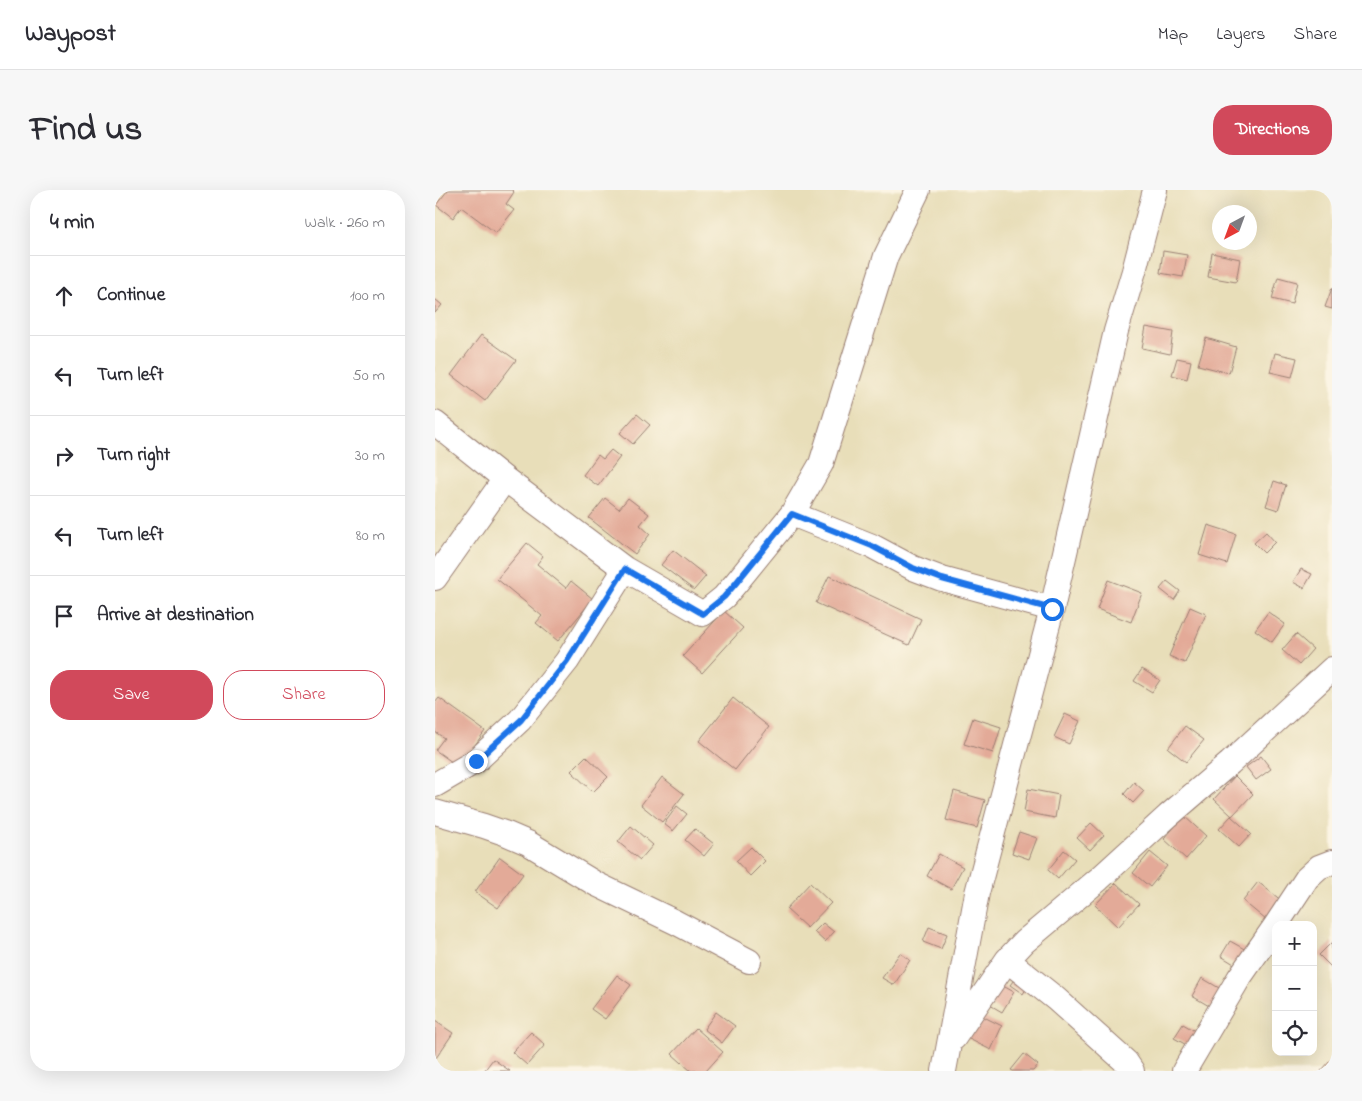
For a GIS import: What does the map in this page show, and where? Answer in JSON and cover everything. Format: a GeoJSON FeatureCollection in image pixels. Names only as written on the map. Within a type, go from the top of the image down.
{"type":"FeatureCollection","features":[{"type":"Feature","properties":{"kind":"street"},"geometry":{"type":"LineString","coordinates":[[435,423],[505,479],[625,569],[703,614],[724,597],[792,514],[821,464],[886,256],[917,190]]}},
{"type":"Feature","properties":{"kind":"street"},"geometry":{"type":"LineString","coordinates":[[944,1071],[977,893],[1052,609],[1116,331],[1155,190]]}},
{"type":"Feature","properties":{"kind":"street"},"geometry":{"type":"LineString","coordinates":[[435,578],[505,479]]}},
{"type":"Feature","properties":{"kind":"street"},"geometry":{"type":"LineString","coordinates":[[792,514],[872,546],[913,568],[942,579],[1052,609]]}},
{"type":"Feature","properties":{"kind":"street"},"geometry":{"type":"LineString","coordinates":[[435,785],[476,761],[521,720],[567,661],[625,569]]}},
{"type":"Feature","properties":{"kind":"street"},"geometry":{"type":"LineString","coordinates":[[949,1046],[1007,960],[1024,942],[1230,764],[1332,669]]}},
{"type":"Feature","properties":{"kind":"street"},"geometry":{"type":"LineString","coordinates":[[435,812],[507,834],[528,844],[596,884],[675,922],[749,961]]}},
{"type":"Feature","properties":{"kind":"street"},"geometry":{"type":"LineString","coordinates":[[1279,921],[1307,878],[1319,867],[1332,862]]}},
{"type":"Feature","properties":{"kind":"street"},"geometry":{"type":"LineString","coordinates":[[1184,1071],[1239,978],[1272,931]]}},
{"type":"Feature","properties":{"kind":"street"},"geometry":{"type":"LineString","coordinates":[[1007,960],[1056,998],[1126,1062],[1132,1071]]}},
{"type":"Feature","properties":{"kind":"building"},"geometry":{"type":"Polygon","coordinates":[[[448,190],[512,190],[514,192],[506,204],[514,210],[496,233],[461,207],[453,218],[436,205],[448,190]]]}},
{"type":"Feature","properties":{"kind":"building"},"geometry":{"type":"Polygon","coordinates":[[[1163,251],[1187,255],[1183,277],[1160,273],[1163,251]]]}},
{"type":"Feature","properties":{"kind":"building"},"geometry":{"type":"Polygon","coordinates":[[[1212,253],[1240,259],[1236,282],[1208,277],[1212,253]]]}},
{"type":"Feature","properties":{"kind":"building"},"geometry":{"type":"Polygon","coordinates":[[[1278,277],[1297,282],[1292,304],[1272,299],[1278,277]]]}},
{"type":"Feature","properties":{"kind":"building"},"geometry":{"type":"Polygon","coordinates":[[[1332,288],[1332,309],[1325,307],[1332,288]]]}},
{"type":"Feature","properties":{"kind":"building"},"geometry":{"type":"Polygon","coordinates":[[[435,299],[442,305],[435,313],[435,299]]]}},
{"type":"Feature","properties":{"kind":"building"},"geometry":{"type":"Polygon","coordinates":[[[1146,327],[1173,332],[1170,354],[1142,348],[1146,327]]]}},
{"type":"Feature","properties":{"kind":"building"},"geometry":{"type":"Polygon","coordinates":[[[481,335],[516,360],[485,401],[451,375],[481,335]]]}},
{"type":"Feature","properties":{"kind":"building"},"geometry":{"type":"Polygon","coordinates":[[[1206,338],[1236,347],[1229,373],[1198,365],[1206,338]]]}},
{"type":"Feature","properties":{"kind":"building"},"geometry":{"type":"Polygon","coordinates":[[[1275,353],[1297,358],[1292,377],[1270,372],[1275,353]]]}},
{"type":"Feature","properties":{"kind":"building"},"geometry":{"type":"Polygon","coordinates":[[[1177,358],[1191,361],[1187,379],[1172,375],[1177,358]]]}},
{"type":"Feature","properties":{"kind":"building"},"geometry":{"type":"Polygon","coordinates":[[[637,414],[650,425],[633,444],[620,433],[637,414]]]}},
{"type":"Feature","properties":{"kind":"building"},"geometry":{"type":"Polygon","coordinates":[[[611,450],[620,457],[598,486],[583,475],[598,455],[603,459],[611,450]]]}},
{"type":"Feature","properties":{"kind":"building"},"geometry":{"type":"Polygon","coordinates":[[[1274,481],[1286,485],[1278,510],[1266,506],[1274,481]]]}},
{"type":"Feature","properties":{"kind":"building"},"geometry":{"type":"Polygon","coordinates":[[[605,498],[619,509],[628,498],[649,514],[640,525],[650,534],[635,554],[589,518],[605,498]]]}},
{"type":"Feature","properties":{"kind":"building"},"geometry":{"type":"Polygon","coordinates":[[[1208,525],[1236,534],[1227,564],[1199,555],[1208,525]]]}},
{"type":"Feature","properties":{"kind":"building"},"geometry":{"type":"Polygon","coordinates":[[[1266,532],[1275,542],[1264,553],[1254,543],[1266,532]]]}},
{"type":"Feature","properties":{"kind":"building"},"geometry":{"type":"Polygon","coordinates":[[[527,543],[543,556],[537,564],[566,588],[571,581],[593,599],[558,641],[536,623],[542,616],[497,579],[527,543]]]}},
{"type":"Feature","properties":{"kind":"building"},"geometry":{"type":"Polygon","coordinates":[[[673,550],[706,576],[694,590],[661,565],[673,550]]]}},
{"type":"Feature","properties":{"kind":"building"},"geometry":{"type":"Polygon","coordinates":[[[1301,569],[1312,574],[1304,588],[1293,582],[1301,569]]]}},
{"type":"Feature","properties":{"kind":"building"},"geometry":{"type":"Polygon","coordinates":[[[829,576],[921,619],[909,645],[816,603],[829,576]]]}},
{"type":"Feature","properties":{"kind":"building"},"geometry":{"type":"Polygon","coordinates":[[[1108,580],[1142,593],[1131,622],[1097,609],[1108,580]]]}},
{"type":"Feature","properties":{"kind":"building"},"geometry":{"type":"Polygon","coordinates":[[[1167,581],[1180,591],[1174,600],[1160,589],[1167,581]]]}},
{"type":"Feature","properties":{"kind":"building"},"geometry":{"type":"Polygon","coordinates":[[[1190,607],[1206,614],[1185,663],[1169,656],[1190,607]]]}},
{"type":"Feature","properties":{"kind":"building"},"geometry":{"type":"Polygon","coordinates":[[[724,611],[743,628],[702,673],[683,656],[724,611]]]}},
{"type":"Feature","properties":{"kind":"building"},"geometry":{"type":"Polygon","coordinates":[[[1268,612],[1285,624],[1272,642],[1255,630],[1268,612]]]}},
{"type":"Feature","properties":{"kind":"building"},"geometry":{"type":"Polygon","coordinates":[[[1296,634],[1313,649],[1299,665],[1282,650],[1296,634]]]}},
{"type":"Feature","properties":{"kind":"building"},"geometry":{"type":"Polygon","coordinates":[[[1142,669],[1160,680],[1152,692],[1134,681],[1142,669]]]}},
{"type":"Feature","properties":{"kind":"building"},"geometry":{"type":"Polygon","coordinates":[[[439,698],[485,731],[459,767],[435,750],[444,738],[435,732],[435,703],[439,698]]]}},
{"type":"Feature","properties":{"kind":"building"},"geometry":{"type":"Polygon","coordinates":[[[733,698],[769,727],[735,770],[699,741],[733,698]]]}},
{"type":"Feature","properties":{"kind":"building"},"geometry":{"type":"Polygon","coordinates":[[[1065,714],[1080,721],[1069,744],[1054,737],[1065,714]]]}},
{"type":"Feature","properties":{"kind":"building"},"geometry":{"type":"Polygon","coordinates":[[[973,718],[1001,727],[993,753],[964,744],[973,718]]]}},
{"type":"Feature","properties":{"kind":"building"},"geometry":{"type":"Polygon","coordinates":[[[1185,726],[1204,740],[1186,762],[1168,748],[1185,726]]]}},
{"type":"Feature","properties":{"kind":"building"},"geometry":{"type":"Polygon","coordinates":[[[586,756],[608,777],[593,792],[571,771],[586,756]]]}},
{"type":"Feature","properties":{"kind":"building"},"geometry":{"type":"Polygon","coordinates":[[[1261,756],[1271,769],[1256,780],[1246,767],[1261,756]]]}},
{"type":"Feature","properties":{"kind":"building"},"geometry":{"type":"Polygon","coordinates":[[[1235,776],[1253,794],[1232,816],[1214,799],[1235,776]]]}},
{"type":"Feature","properties":{"kind":"building"},"geometry":{"type":"Polygon","coordinates":[[[662,777],[684,794],[662,822],[641,805],[662,777]]]}},
{"type":"Feature","properties":{"kind":"building"},"geometry":{"type":"Polygon","coordinates":[[[1134,782],[1144,791],[1133,803],[1124,794],[1134,782]]]}},
{"type":"Feature","properties":{"kind":"building"},"geometry":{"type":"Polygon","coordinates":[[[1028,789],[1059,795],[1055,818],[1024,812],[1028,789]]]}},
{"type":"Feature","properties":{"kind":"building"},"geometry":{"type":"Polygon","coordinates":[[[954,791],[985,800],[977,828],[946,820],[954,791]]]}},
{"type":"Feature","properties":{"kind":"building"},"geometry":{"type":"Polygon","coordinates":[[[677,806],[687,814],[673,831],[664,824],[677,806]]]}},
{"type":"Feature","properties":{"kind":"building"},"geometry":{"type":"Polygon","coordinates":[[[1184,816],[1206,836],[1186,859],[1164,839],[1184,816]]]}},
{"type":"Feature","properties":{"kind":"building"},"geometry":{"type":"Polygon","coordinates":[[[1231,816],[1251,834],[1239,847],[1219,829],[1231,816]]]}},
{"type":"Feature","properties":{"kind":"building"},"geometry":{"type":"Polygon","coordinates":[[[1091,823],[1104,835],[1090,850],[1077,838],[1091,823]]]}},
{"type":"Feature","properties":{"kind":"building"},"geometry":{"type":"Polygon","coordinates":[[[631,826],[653,845],[640,860],[618,842],[631,826]]]}},
{"type":"Feature","properties":{"kind":"building"},"geometry":{"type":"Polygon","coordinates":[[[695,829],[714,844],[704,856],[685,840],[695,829]]]}},
{"type":"Feature","properties":{"kind":"building"},"geometry":{"type":"Polygon","coordinates":[[[1019,832],[1037,838],[1029,859],[1012,853],[1019,832]]]}},
{"type":"Feature","properties":{"kind":"building"},"geometry":{"type":"Polygon","coordinates":[[[751,847],[765,861],[750,876],[736,861],[751,847]]]}},
{"type":"Feature","properties":{"kind":"building"},"geometry":{"type":"Polygon","coordinates":[[[1064,850],[1075,859],[1058,879],[1048,870],[1064,850]]]}},
{"type":"Feature","properties":{"kind":"building"},"geometry":{"type":"Polygon","coordinates":[[[1150,852],[1167,866],[1150,887],[1133,873],[1150,852]]]}},
{"type":"Feature","properties":{"kind":"building"},"geometry":{"type":"Polygon","coordinates":[[[939,854],[963,867],[951,889],[927,876],[939,854]]]}},
{"type":"Feature","properties":{"kind":"building"},"geometry":{"type":"Polygon","coordinates":[[[500,857],[523,874],[498,908],[475,892],[500,857]]]}},
{"type":"Feature","properties":{"kind":"building"},"geometry":{"type":"Polygon","coordinates":[[[1258,882],[1282,901],[1266,920],[1243,901],[1258,882]]]}},
{"type":"Feature","properties":{"kind":"building"},"geometry":{"type":"Polygon","coordinates":[[[810,883],[831,903],[807,928],[786,909],[810,883]]]}},
{"type":"Feature","properties":{"kind":"building"},"geometry":{"type":"Polygon","coordinates":[[[1116,883],[1139,904],[1118,927],[1095,905],[1116,883]]]}},
{"type":"Feature","properties":{"kind":"building"},"geometry":{"type":"Polygon","coordinates":[[[823,923],[834,932],[825,942],[814,932],[823,923]]]}},
{"type":"Feature","properties":{"kind":"building"},"geometry":{"type":"Polygon","coordinates":[[[929,927],[947,934],[941,949],[923,942],[929,927]]]}},
{"type":"Feature","properties":{"kind":"building"},"geometry":{"type":"Polygon","coordinates":[[[1230,941],[1248,951],[1239,967],[1221,956],[1230,941]]]}},
{"type":"Feature","properties":{"kind":"building"},"geometry":{"type":"Polygon","coordinates":[[[1332,942],[1332,968],[1319,955],[1332,942]]]}},
{"type":"Feature","properties":{"kind":"building"},"geometry":{"type":"Polygon","coordinates":[[[900,953],[910,960],[894,985],[882,978],[900,953]]]}},
{"type":"Feature","properties":{"kind":"building"},"geometry":{"type":"Polygon","coordinates":[[[617,975],[631,985],[605,1019],[591,1009],[617,975]]]}},
{"type":"Feature","properties":{"kind":"building"},"geometry":{"type":"Polygon","coordinates":[[[1017,976],[1029,984],[1023,994],[1010,985],[1017,976]]]}},
{"type":"Feature","properties":{"kind":"building"},"geometry":{"type":"Polygon","coordinates":[[[1202,978],[1226,992],[1216,1010],[1192,996],[1202,978]]]}},
{"type":"Feature","properties":{"kind":"building"},"geometry":{"type":"Polygon","coordinates":[[[996,982],[1014,992],[1002,1012],[985,1002],[996,982]]]}},
{"type":"Feature","properties":{"kind":"building"},"geometry":{"type":"Polygon","coordinates":[[[716,1012],[735,1026],[722,1043],[704,1029],[716,1012]]]}},
{"type":"Feature","properties":{"kind":"building"},"geometry":{"type":"Polygon","coordinates":[[[978,1014],[1002,1026],[991,1050],[967,1038],[978,1014]]]}},
{"type":"Feature","properties":{"kind":"building"},"geometry":{"type":"Polygon","coordinates":[[[435,1021],[453,1033],[436,1058],[435,1057],[435,1021]]]}},
{"type":"Feature","properties":{"kind":"building"},"geometry":{"type":"Polygon","coordinates":[[[1183,1024],[1200,1034],[1192,1048],[1174,1038],[1183,1024]]]}},
{"type":"Feature","properties":{"kind":"building"},"geometry":{"type":"Polygon","coordinates":[[[696,1028],[723,1052],[706,1071],[691,1071],[672,1054],[696,1028]]]}},
{"type":"Feature","properties":{"kind":"building"},"geometry":{"type":"Polygon","coordinates":[[[531,1032],[545,1045],[527,1065],[512,1052],[531,1032]]]}},
{"type":"Feature","properties":{"kind":"building"},"geometry":{"type":"Polygon","coordinates":[[[1024,1054],[1038,1065],[1033,1071],[1011,1070],[1024,1054]]]}},
{"type":"Feature","properties":{"kind":"building"},"geometry":{"type":"Polygon","coordinates":[[[493,1059],[510,1071],[484,1071],[493,1059]]]}},
{"type":"Feature","properties":{"kind":"building"},"geometry":{"type":"Polygon","coordinates":[[[1332,1059],[1332,1071],[1321,1071],[1332,1059]]]}},
{"type":"Feature","properties":{"kind":"route"},"geometry":{"type":"LineString","coordinates":[[476,761],[521,720],[567,661],[625,569],[703,614],[724,597],[792,514],[872,546],[913,568],[942,579],[1052,609]]}}]}
